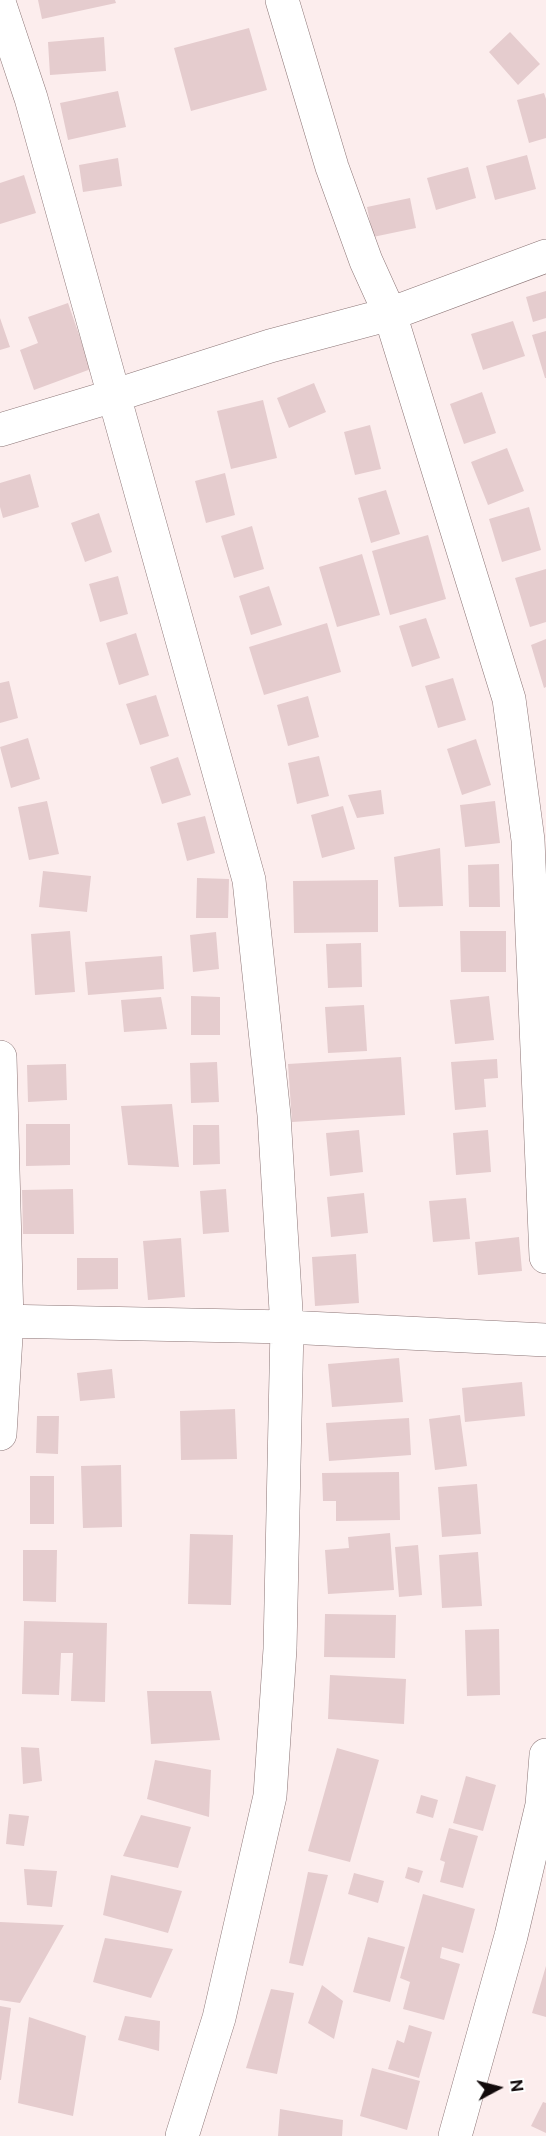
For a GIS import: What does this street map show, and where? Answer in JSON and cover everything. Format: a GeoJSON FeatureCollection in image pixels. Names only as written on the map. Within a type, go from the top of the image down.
{"type":"FeatureCollection","features":[{"type":"Feature","properties":{"kind":"street"},"geometry":{"type":"LineString","coordinates":[[282,0],[336,177],[366,261],[390,314],[509,699],[528,840],[546,1257]]}},
{"type":"Feature","properties":{"kind":"street"},"geometry":{"type":"LineString","coordinates":[[0,5],[31,98],[249,880],[274,1115],[287,1327],[280,1648],[270,1796],[219,2018],[182,2136]]}},
{"type":"Feature","properties":{"kind":"street"},"geometry":{"type":"LineString","coordinates":[[0,430],[270,346],[390,314],[546,256]]}},
{"type":"Feature","properties":{"kind":"street"},"geometry":{"type":"LineString","coordinates":[[0,1056],[4,1321],[0,1434]]}},
{"type":"Feature","properties":{"kind":"street"},"geometry":{"type":"LineString","coordinates":[[4,1321],[287,1327],[546,1340]]}},
{"type":"Feature","properties":{"kind":"street"},"geometry":{"type":"LineString","coordinates":[[455,2136],[511,1936],[542,1805],[546,1755]]}},
{"type":"Feature","properties":{"kind":"building"},"geometry":{"type":"Polygon","coordinates":[[[38,0],[115,0],[116,3],[42,19],[38,0]]]}},
{"type":"Feature","properties":{"kind":"building"},"geometry":{"type":"Polygon","coordinates":[[[249,28],[267,90],[191,111],[174,48],[249,28]]]}},
{"type":"Feature","properties":{"kind":"building"},"geometry":{"type":"Polygon","coordinates":[[[510,32],[540,64],[518,85],[489,52],[510,32]]]}},
{"type":"Feature","properties":{"kind":"building"},"geometry":{"type":"Polygon","coordinates":[[[104,37],[106,71],[50,75],[48,42],[104,37]]]}},
{"type":"Feature","properties":{"kind":"building"},"geometry":{"type":"Polygon","coordinates":[[[118,91],[126,127],[68,140],[60,103],[118,91]]]}},
{"type":"Feature","properties":{"kind":"building"},"geometry":{"type":"Polygon","coordinates":[[[544,93],[546,138],[529,143],[517,100],[544,93]]]}},
{"type":"Feature","properties":{"kind":"building"},"geometry":{"type":"Polygon","coordinates":[[[527,155],[536,189],[495,200],[486,166],[527,155]]]}},
{"type":"Feature","properties":{"kind":"building"},"geometry":{"type":"Polygon","coordinates":[[[118,158],[122,186],[83,192],[79,165],[118,158]]]}},
{"type":"Feature","properties":{"kind":"building"},"geometry":{"type":"Polygon","coordinates":[[[468,167],[476,198],[436,210],[427,178],[468,167]]]}},
{"type":"Feature","properties":{"kind":"building"},"geometry":{"type":"Polygon","coordinates":[[[24,175],[36,213],[0,224],[0,183],[24,175]]]}},
{"type":"Feature","properties":{"kind":"building"},"geometry":{"type":"Polygon","coordinates":[[[410,198],[416,228],[373,237],[367,207],[410,198]]]}},
{"type":"Feature","properties":{"kind":"building"},"geometry":{"type":"Polygon","coordinates":[[[546,291],[546,318],[533,322],[526,297],[546,291]]]}},
{"type":"Feature","properties":{"kind":"building"},"geometry":{"type":"Polygon","coordinates":[[[68,303],[91,369],[34,390],[20,350],[38,343],[28,317],[68,303]]]}},
{"type":"Feature","properties":{"kind":"building"},"geometry":{"type":"Polygon","coordinates":[[[0,318],[10,347],[0,350],[0,318]]]}},
{"type":"Feature","properties":{"kind":"building"},"geometry":{"type":"Polygon","coordinates":[[[513,321],[525,356],[483,370],[471,334],[513,321]]]}},
{"type":"Feature","properties":{"kind":"building"},"geometry":{"type":"Polygon","coordinates":[[[546,331],[546,378],[545,378],[532,335],[546,331]]]}},
{"type":"Feature","properties":{"kind":"building"},"geometry":{"type":"Polygon","coordinates":[[[314,383],[326,412],[289,428],[277,398],[314,383]]]}},
{"type":"Feature","properties":{"kind":"building"},"geometry":{"type":"Polygon","coordinates":[[[482,392],[496,433],[464,444],[450,404],[482,392]]]}},
{"type":"Feature","properties":{"kind":"building"},"geometry":{"type":"Polygon","coordinates":[[[263,400],[277,458],[231,469],[217,411],[263,400]]]}},
{"type":"Feature","properties":{"kind":"building"},"geometry":{"type":"Polygon","coordinates":[[[370,425],[381,469],[355,475],[344,432],[370,425]]]}},
{"type":"Feature","properties":{"kind":"building"},"geometry":{"type":"Polygon","coordinates":[[[507,448],[524,491],[488,505],[471,462],[507,448]]]}},
{"type":"Feature","properties":{"kind":"building"},"geometry":{"type":"Polygon","coordinates":[[[225,473],[235,515],[206,523],[195,481],[225,473]]]}},
{"type":"Feature","properties":{"kind":"building"},"geometry":{"type":"Polygon","coordinates":[[[30,474],[39,507],[3,518],[0,507],[0,483],[30,474]]]}},
{"type":"Feature","properties":{"kind":"building"},"geometry":{"type":"Polygon","coordinates":[[[386,490],[400,534],[371,543],[358,498],[386,490]]]}},
{"type":"Feature","properties":{"kind":"building"},"geometry":{"type":"Polygon","coordinates":[[[529,507],[541,550],[502,562],[489,519],[529,507]]]}},
{"type":"Feature","properties":{"kind":"building"},"geometry":{"type":"Polygon","coordinates":[[[99,513],[112,552],[85,562],[71,523],[99,513]]]}},
{"type":"Feature","properties":{"kind":"building"},"geometry":{"type":"Polygon","coordinates":[[[252,526],[264,569],[234,578],[221,536],[252,526]]]}},
{"type":"Feature","properties":{"kind":"building"},"geometry":{"type":"Polygon","coordinates":[[[428,535],[446,599],[390,615],[372,551],[428,535]]]}},
{"type":"Feature","properties":{"kind":"building"},"geometry":{"type":"Polygon","coordinates":[[[362,554],[380,615],[337,627],[319,567],[362,554]]]}},
{"type":"Feature","properties":{"kind":"building"},"geometry":{"type":"Polygon","coordinates":[[[546,569],[546,622],[530,627],[515,578],[546,569]]]}},
{"type":"Feature","properties":{"kind":"building"},"geometry":{"type":"Polygon","coordinates":[[[118,576],[128,614],[100,622],[89,584],[118,576]]]}},
{"type":"Feature","properties":{"kind":"building"},"geometry":{"type":"Polygon","coordinates":[[[269,586],[282,625],[251,635],[239,596],[269,586]]]}},
{"type":"Feature","properties":{"kind":"building"},"geometry":{"type":"Polygon","coordinates":[[[426,618],[440,658],[412,667],[399,626],[426,618]]]}},
{"type":"Feature","properties":{"kind":"building"},"geometry":{"type":"Polygon","coordinates":[[[327,623],[341,672],[264,695],[249,647],[327,623]]]}},
{"type":"Feature","properties":{"kind":"building"},"geometry":{"type":"Polygon","coordinates":[[[136,633],[149,675],[119,685],[106,643],[136,633]]]}},
{"type":"Feature","properties":{"kind":"building"},"geometry":{"type":"Polygon","coordinates":[[[546,639],[546,687],[544,688],[531,645],[546,639]]]}},
{"type":"Feature","properties":{"kind":"building"},"geometry":{"type":"Polygon","coordinates":[[[453,678],[466,720],[438,728],[425,686],[453,678]]]}},
{"type":"Feature","properties":{"kind":"building"},"geometry":{"type":"Polygon","coordinates":[[[9,681],[18,718],[0,723],[0,683],[9,681]]]}},
{"type":"Feature","properties":{"kind":"building"},"geometry":{"type":"Polygon","coordinates":[[[156,695],[169,736],[140,745],[126,704],[156,695]]]}},
{"type":"Feature","properties":{"kind":"building"},"geometry":{"type":"Polygon","coordinates":[[[308,696],[319,737],[288,746],[277,705],[308,696]]]}},
{"type":"Feature","properties":{"kind":"building"},"geometry":{"type":"Polygon","coordinates":[[[28,738],[40,779],[11,788],[0,747],[28,738]]]}},
{"type":"Feature","properties":{"kind":"building"},"geometry":{"type":"Polygon","coordinates":[[[476,739],[491,785],[462,795],[447,749],[476,739]]]}},
{"type":"Feature","properties":{"kind":"building"},"geometry":{"type":"Polygon","coordinates":[[[319,756],[329,796],[297,804],[288,763],[319,756]]]}},
{"type":"Feature","properties":{"kind":"building"},"geometry":{"type":"Polygon","coordinates":[[[178,757],[191,795],[162,804],[150,767],[178,757]]]}},
{"type":"Feature","properties":{"kind":"building"},"geometry":{"type":"Polygon","coordinates":[[[381,790],[384,814],[357,818],[348,795],[381,790]]]}},
{"type":"Feature","properties":{"kind":"building"},"geometry":{"type":"Polygon","coordinates":[[[47,801],[59,854],[29,860],[18,807],[47,801]]]}},
{"type":"Feature","properties":{"kind":"building"},"geometry":{"type":"Polygon","coordinates":[[[495,801],[500,843],[465,847],[460,805],[495,801]]]}},
{"type":"Feature","properties":{"kind":"building"},"geometry":{"type":"Polygon","coordinates":[[[343,806],[355,849],[322,858],[311,815],[343,806]]]}},
{"type":"Feature","properties":{"kind":"building"},"geometry":{"type":"Polygon","coordinates":[[[205,816],[215,853],[187,861],[177,823],[205,816]]]}},
{"type":"Feature","properties":{"kind":"building"},"geometry":{"type":"Polygon","coordinates":[[[440,848],[443,906],[399,907],[394,857],[440,848]]]}},
{"type":"Feature","properties":{"kind":"building"},"geometry":{"type":"Polygon","coordinates":[[[499,864],[500,907],[469,907],[468,865],[499,864]]]}},
{"type":"Feature","properties":{"kind":"building"},"geometry":{"type":"Polygon","coordinates":[[[43,871],[91,876],[87,912],[39,907],[43,871]]]}},
{"type":"Feature","properties":{"kind":"building"},"geometry":{"type":"Polygon","coordinates":[[[197,878],[229,879],[228,918],[196,918],[197,878]]]}},
{"type":"Feature","properties":{"kind":"building"},"geometry":{"type":"Polygon","coordinates":[[[378,880],[378,932],[294,933],[293,881],[378,880]]]}},
{"type":"Feature","properties":{"kind":"building"},"geometry":{"type":"Polygon","coordinates":[[[70,931],[75,992],[35,995],[31,934],[70,931]]]}},
{"type":"Feature","properties":{"kind":"building"},"geometry":{"type":"Polygon","coordinates":[[[460,931],[506,931],[506,972],[461,972],[460,931]]]}},
{"type":"Feature","properties":{"kind":"building"},"geometry":{"type":"Polygon","coordinates":[[[216,932],[219,969],[193,972],[190,935],[216,932]]]}},
{"type":"Feature","properties":{"kind":"building"},"geometry":{"type":"Polygon","coordinates":[[[361,943],[362,987],[328,988],[326,944],[361,943]]]}},
{"type":"Feature","properties":{"kind":"building"},"geometry":{"type":"Polygon","coordinates":[[[162,956],[164,989],[88,995],[85,962],[162,956]]]}},
{"type":"Feature","properties":{"kind":"building"},"geometry":{"type":"Polygon","coordinates":[[[191,996],[220,997],[220,1035],[191,1035],[191,996]]]}},
{"type":"Feature","properties":{"kind":"building"},"geometry":{"type":"Polygon","coordinates":[[[489,996],[494,1040],[455,1044],[450,1000],[489,996]]]}},
{"type":"Feature","properties":{"kind":"building"},"geometry":{"type":"Polygon","coordinates":[[[161,997],[167,1029],[124,1032],[121,1000],[161,997]]]}},
{"type":"Feature","properties":{"kind":"building"},"geometry":{"type":"Polygon","coordinates":[[[364,1005],[367,1051],[328,1053],[325,1007],[364,1005]]]}},
{"type":"Feature","properties":{"kind":"building"},"geometry":{"type":"Polygon","coordinates":[[[401,1057],[405,1115],[292,1122],[288,1064],[401,1057]]]}},
{"type":"Feature","properties":{"kind":"building"},"geometry":{"type":"Polygon","coordinates":[[[497,1059],[498,1078],[484,1079],[486,1107],[455,1110],[451,1062],[497,1059]]]}},
{"type":"Feature","properties":{"kind":"building"},"geometry":{"type":"Polygon","coordinates":[[[217,1062],[219,1102],[191,1103],[190,1063],[217,1062]]]}},
{"type":"Feature","properties":{"kind":"building"},"geometry":{"type":"Polygon","coordinates":[[[66,1064],[67,1100],[28,1102],[27,1065],[66,1064]]]}},
{"type":"Feature","properties":{"kind":"building"},"geometry":{"type":"Polygon","coordinates":[[[172,1104],[179,1167],[128,1165],[121,1106],[172,1104]]]}},
{"type":"Feature","properties":{"kind":"building"},"geometry":{"type":"Polygon","coordinates":[[[26,1124],[70,1124],[70,1165],[26,1166],[26,1124]]]}},
{"type":"Feature","properties":{"kind":"building"},"geometry":{"type":"Polygon","coordinates":[[[193,1125],[219,1125],[220,1164],[193,1165],[193,1125]]]}},
{"type":"Feature","properties":{"kind":"building"},"geometry":{"type":"Polygon","coordinates":[[[359,1130],[363,1172],[330,1176],[326,1133],[359,1130]]]}},
{"type":"Feature","properties":{"kind":"building"},"geometry":{"type":"Polygon","coordinates":[[[488,1130],[491,1172],[456,1175],[453,1133],[488,1130]]]}},
{"type":"Feature","properties":{"kind":"building"},"geometry":{"type":"Polygon","coordinates":[[[73,1189],[74,1234],[23,1234],[22,1190],[73,1189]]]}},
{"type":"Feature","properties":{"kind":"building"},"geometry":{"type":"Polygon","coordinates":[[[226,1189],[229,1232],[203,1234],[200,1191],[226,1189]]]}},
{"type":"Feature","properties":{"kind":"building"},"geometry":{"type":"Polygon","coordinates":[[[364,1193],[368,1233],[331,1237],[327,1197],[364,1193]]]}},
{"type":"Feature","properties":{"kind":"building"},"geometry":{"type":"Polygon","coordinates":[[[466,1198],[470,1239],[433,1242],[429,1201],[466,1198]]]}},
{"type":"Feature","properties":{"kind":"building"},"geometry":{"type":"Polygon","coordinates":[[[519,1237],[522,1271],[478,1275],[475,1242],[519,1237]]]}},
{"type":"Feature","properties":{"kind":"building"},"geometry":{"type":"Polygon","coordinates":[[[181,1238],[185,1297],[148,1300],[143,1241],[181,1238]]]}},
{"type":"Feature","properties":{"kind":"building"},"geometry":{"type":"Polygon","coordinates":[[[356,1254],[359,1303],[315,1306],[312,1257],[356,1254]]]}},
{"type":"Feature","properties":{"kind":"building"},"geometry":{"type":"Polygon","coordinates":[[[77,1258],[118,1258],[118,1289],[77,1290],[77,1258]]]}},
{"type":"Feature","properties":{"kind":"building"},"geometry":{"type":"Polygon","coordinates":[[[399,1358],[403,1402],[332,1407],[328,1364],[399,1358]]]}},
{"type":"Feature","properties":{"kind":"building"},"geometry":{"type":"Polygon","coordinates":[[[112,1369],[115,1398],[80,1401],[77,1373],[112,1369]]]}},
{"type":"Feature","properties":{"kind":"building"},"geometry":{"type":"Polygon","coordinates":[[[522,1382],[525,1416],[465,1422],[462,1388],[522,1382]]]}},
{"type":"Feature","properties":{"kind":"building"},"geometry":{"type":"Polygon","coordinates":[[[235,1409],[237,1459],[181,1460],[180,1411],[235,1409]]]}},
{"type":"Feature","properties":{"kind":"building"},"geometry":{"type":"Polygon","coordinates":[[[460,1415],[467,1466],[435,1470],[429,1419],[460,1415]]]}},
{"type":"Feature","properties":{"kind":"building"},"geometry":{"type":"Polygon","coordinates":[[[37,1416],[59,1416],[58,1454],[36,1453],[37,1416]]]}},
{"type":"Feature","properties":{"kind":"building"},"geometry":{"type":"Polygon","coordinates":[[[409,1418],[411,1455],[329,1461],[326,1423],[409,1418]]]}},
{"type":"Feature","properties":{"kind":"building"},"geometry":{"type":"Polygon","coordinates":[[[121,1465],[122,1527],[83,1528],[81,1466],[121,1465]]]}},
{"type":"Feature","properties":{"kind":"building"},"geometry":{"type":"Polygon","coordinates":[[[399,1472],[400,1520],[336,1521],[336,1501],[323,1501],[322,1473],[399,1472]]]}},
{"type":"Feature","properties":{"kind":"building"},"geometry":{"type":"Polygon","coordinates":[[[30,1476],[54,1476],[54,1524],[30,1524],[30,1476]]]}},
{"type":"Feature","properties":{"kind":"building"},"geometry":{"type":"Polygon","coordinates":[[[477,1484],[481,1534],[442,1537],[438,1487],[477,1484]]]}},
{"type":"Feature","properties":{"kind":"building"},"geometry":{"type":"Polygon","coordinates":[[[390,1533],[394,1590],[328,1594],[325,1550],[349,1548],[348,1537],[390,1533]]]}},
{"type":"Feature","properties":{"kind":"building"},"geometry":{"type":"Polygon","coordinates":[[[190,1534],[233,1535],[231,1605],[188,1604],[190,1534]]]}},
{"type":"Feature","properties":{"kind":"building"},"geometry":{"type":"Polygon","coordinates":[[[418,1545],[422,1595],[399,1597],[395,1547],[418,1545]]]}},
{"type":"Feature","properties":{"kind":"building"},"geometry":{"type":"Polygon","coordinates":[[[23,1550],[57,1550],[56,1602],[23,1601],[23,1550]]]}},
{"type":"Feature","properties":{"kind":"building"},"geometry":{"type":"Polygon","coordinates":[[[478,1552],[482,1606],[442,1608],[439,1555],[478,1552]]]}},
{"type":"Feature","properties":{"kind":"building"},"geometry":{"type":"Polygon","coordinates":[[[325,1614],[396,1615],[395,1658],[324,1657],[325,1614]]]}},
{"type":"Feature","properties":{"kind":"building"},"geometry":{"type":"Polygon","coordinates":[[[24,1621],[107,1623],[105,1702],[71,1701],[73,1653],[61,1653],[59,1695],[22,1694],[24,1621]]]}},
{"type":"Feature","properties":{"kind":"building"},"geometry":{"type":"Polygon","coordinates":[[[499,1629],[500,1695],[467,1696],[465,1630],[499,1629]]]}},
{"type":"Feature","properties":{"kind":"building"},"geometry":{"type":"Polygon","coordinates":[[[330,1675],[406,1679],[404,1724],[328,1719],[330,1675]]]}},
{"type":"Feature","properties":{"kind":"building"},"geometry":{"type":"Polygon","coordinates":[[[147,1691],[211,1691],[220,1740],[151,1744],[147,1691]]]}},
{"type":"Feature","properties":{"kind":"building"},"geometry":{"type":"Polygon","coordinates":[[[21,1747],[39,1748],[42,1781],[23,1784],[21,1747]]]}},
{"type":"Feature","properties":{"kind":"building"},"geometry":{"type":"Polygon","coordinates":[[[337,1748],[379,1760],[350,1862],[308,1851],[337,1748]]]}},
{"type":"Feature","properties":{"kind":"building"},"geometry":{"type":"Polygon","coordinates":[[[155,1760],[211,1770],[209,1817],[147,1799],[155,1760]]]}},
{"type":"Feature","properties":{"kind":"building"},"geometry":{"type":"Polygon","coordinates":[[[466,1776],[496,1785],[483,1831],[453,1823],[466,1776]]]}},
{"type":"Feature","properties":{"kind":"building"},"geometry":{"type":"Polygon","coordinates":[[[421,1795],[438,1800],[433,1818],[416,1813],[421,1795]]]}},
{"type":"Feature","properties":{"kind":"building"},"geometry":{"type":"Polygon","coordinates":[[[9,1814],[29,1816],[24,1846],[6,1844],[9,1814]]]}},
{"type":"Feature","properties":{"kind":"building"},"geometry":{"type":"Polygon","coordinates":[[[141,1815],[191,1827],[178,1868],[123,1856],[141,1815]]]}},
{"type":"Feature","properties":{"kind":"building"},"geometry":{"type":"Polygon","coordinates":[[[449,1828],[478,1836],[463,1888],[440,1882],[445,1862],[440,1860],[449,1828]]]}},
{"type":"Feature","properties":{"kind":"building"},"geometry":{"type":"Polygon","coordinates":[[[408,1867],[423,1871],[419,1883],[405,1878],[408,1867]]]}},
{"type":"Feature","properties":{"kind":"building"},"geometry":{"type":"Polygon","coordinates":[[[24,1869],[57,1871],[52,1907],[27,1905],[24,1869]]]}},
{"type":"Feature","properties":{"kind":"building"},"geometry":{"type":"Polygon","coordinates":[[[308,1872],[328,1875],[303,1966],[289,1963],[308,1872]]]}},
{"type":"Feature","properties":{"kind":"building"},"geometry":{"type":"Polygon","coordinates":[[[354,1873],[384,1881],[378,1903],[348,1894],[354,1873]]]}},
{"type":"Feature","properties":{"kind":"building"},"geometry":{"type":"Polygon","coordinates":[[[111,1875],[182,1891],[168,1933],[103,1915],[111,1875]]]}},
{"type":"Feature","properties":{"kind":"building"},"geometry":{"type":"Polygon","coordinates":[[[423,1894],[475,1909],[463,1953],[442,1947],[440,1958],[460,1964],[444,2020],[403,2009],[410,1982],[400,1978],[423,1894]]]}},
{"type":"Feature","properties":{"kind":"building"},"geometry":{"type":"Polygon","coordinates":[[[0,1922],[64,1925],[20,2003],[0,2000],[0,1922]]]}},
{"type":"Feature","properties":{"kind":"building"},"geometry":{"type":"Polygon","coordinates":[[[368,1937],[405,1947],[390,2002],[353,1992],[368,1937]]]}},
{"type":"Feature","properties":{"kind":"building"},"geometry":{"type":"Polygon","coordinates":[[[105,1938],[173,1949],[151,1998],[93,1982],[105,1938]]]}},
{"type":"Feature","properties":{"kind":"building"},"geometry":{"type":"Polygon","coordinates":[[[546,1966],[546,2017],[532,2013],[546,1966]]]}},
{"type":"Feature","properties":{"kind":"building"},"geometry":{"type":"Polygon","coordinates":[[[322,1985],[343,2001],[334,2039],[308,2023],[322,1985]]]}},
{"type":"Feature","properties":{"kind":"building"},"geometry":{"type":"Polygon","coordinates":[[[271,1989],[294,1993],[277,2074],[246,2068],[271,1989]]]}},
{"type":"Feature","properties":{"kind":"building"},"geometry":{"type":"Polygon","coordinates":[[[0,2006],[11,2008],[1,2080],[0,2080],[0,2006]]]}},
{"type":"Feature","properties":{"kind":"building"},"geometry":{"type":"Polygon","coordinates":[[[125,2016],[160,2021],[159,2051],[118,2040],[125,2016]]]}},
{"type":"Feature","properties":{"kind":"building"},"geometry":{"type":"Polygon","coordinates":[[[29,2017],[86,2036],[73,2116],[18,2103],[29,2017]]]}},
{"type":"Feature","properties":{"kind":"building"},"geometry":{"type":"Polygon","coordinates":[[[409,2025],[432,2032],[419,2078],[388,2069],[397,2040],[404,2043],[409,2025]]]}},
{"type":"Feature","properties":{"kind":"building"},"geometry":{"type":"Polygon","coordinates":[[[372,2068],[420,2081],[407,2130],[360,2116],[372,2068]]]}},
{"type":"Feature","properties":{"kind":"building"},"geometry":{"type":"Polygon","coordinates":[[[543,2102],[546,2103],[546,2133],[531,2126],[543,2102]]]}},
{"type":"Feature","properties":{"kind":"building"},"geometry":{"type":"Polygon","coordinates":[[[280,2109],[343,2120],[342,2136],[278,2136],[280,2109]]]}}]}
